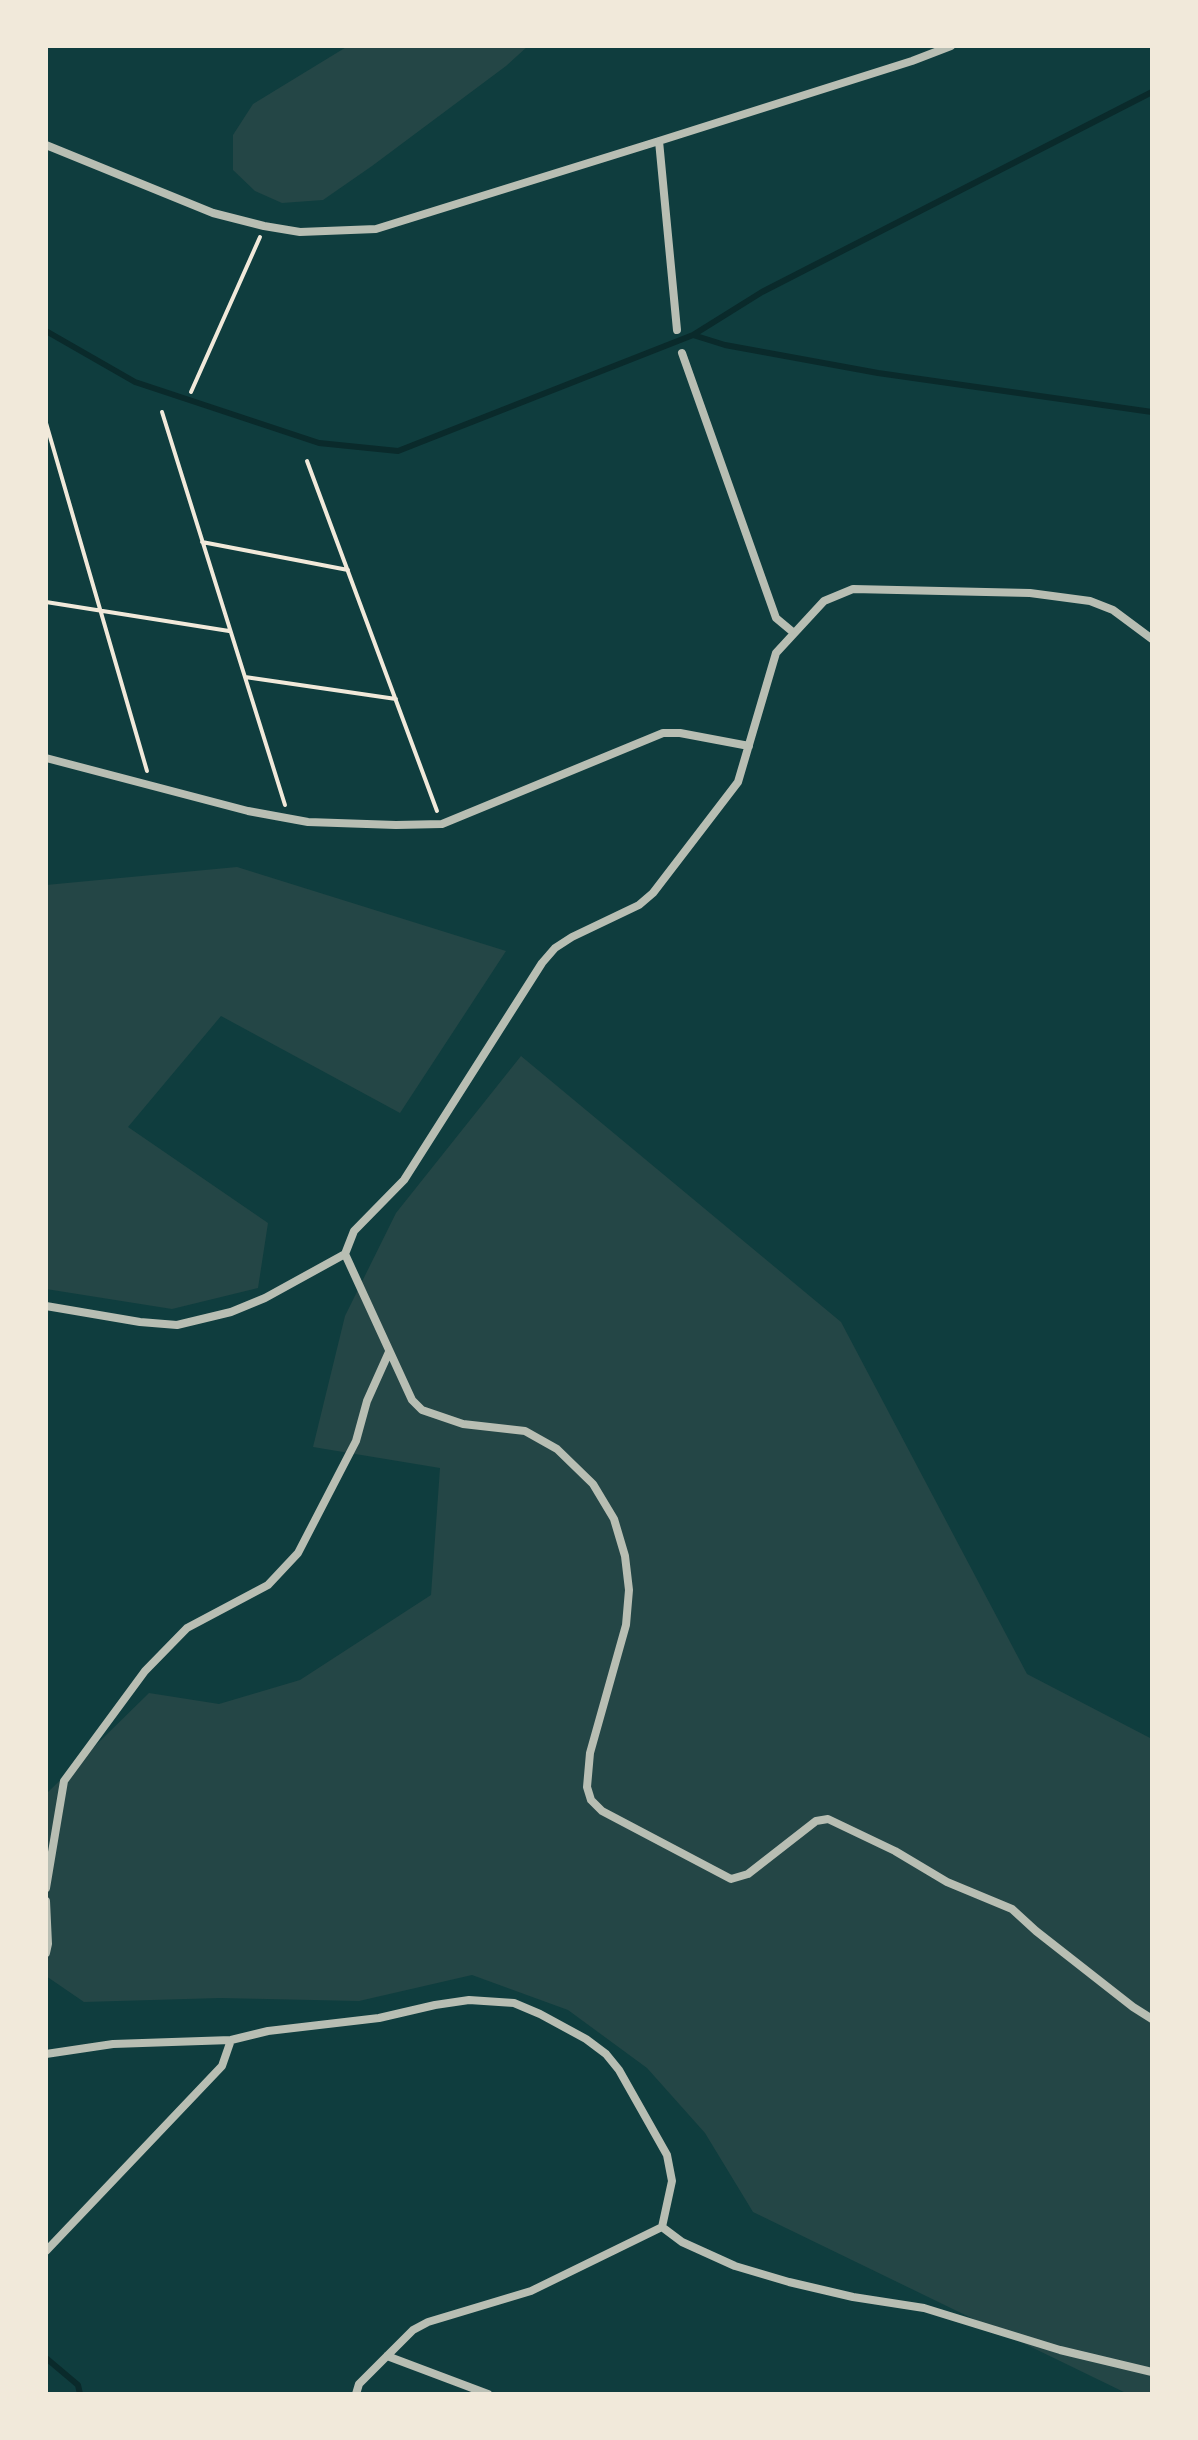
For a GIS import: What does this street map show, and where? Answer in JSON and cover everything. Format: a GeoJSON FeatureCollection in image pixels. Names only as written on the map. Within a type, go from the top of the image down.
{"type":"FeatureCollection","features":[{"type":"Feature","properties":{"kind":"street"},"geometry":{"type":"LineString","coordinates":[[46,145],[213,213],[264,226],[300,232],[376,229],[912,61],[951,46]]}},
{"type":"Feature","properties":{"kind":"street"},"geometry":{"type":"LineString","coordinates":[[659,141],[677,330]]}},
{"type":"Feature","properties":{"kind":"street"},"geometry":{"type":"LineString","coordinates":[[682,353],[776,618],[794,633]]}},
{"type":"Feature","properties":{"kind":"street"},"geometry":{"type":"LineString","coordinates":[[46,1306],[177,1325],[231,1312],[265,1298],[345,1254],[354,1231],[404,1180],[542,963],[555,948],[572,937],[639,905],[653,893],[738,782],[776,653],[824,601],[853,589],[1030,593],[1090,601],[1113,610],[1152,639]]}},
{"type":"Feature","properties":{"kind":"street"},"geometry":{"type":"LineString","coordinates":[[46,758],[248,811],[308,822],[442,824],[663,733],[680,733],[749,746]]}},
{"type":"Feature","properties":{"kind":"street"},"geometry":{"type":"LineString","coordinates":[[345,1254],[412,1400],[422,1410],[463,1424],[525,1431],[557,1449],[593,1484],[614,1519],[625,1556],[629,1590],[626,1625],[590,1753],[587,1787],[591,1800],[602,1811],[731,1879],[748,1874],[816,1821],[828,1819],[895,1851],[947,1882],[1012,1909],[1073,1960],[1152,2019]]}},
{"type":"Feature","properties":{"kind":"street"},"geometry":{"type":"LineString","coordinates":[[46,1888],[64,1781],[145,1671],[187,1628],[268,1585],[298,1553],[356,1441],[367,1401],[389,1352]]}},
{"type":"Feature","properties":{"kind":"street"},"geometry":{"type":"LineString","coordinates":[[46,1901],[46,1953]]}},
{"type":"Feature","properties":{"kind":"street"},"geometry":{"type":"LineString","coordinates":[[46,2054],[113,2044],[231,2040],[268,2031],[379,2018],[469,2000],[514,2003],[586,2039],[606,2054],[619,2070],[667,2155],[672,2181],[662,2227]]}},
{"type":"Feature","properties":{"kind":"street"},"geometry":{"type":"LineString","coordinates":[[46,2251],[222,2066],[231,2040]]}},
{"type":"Feature","properties":{"kind":"street"},"geometry":{"type":"LineString","coordinates":[[356,2394],[359,2384],[413,2330],[428,2322],[531,2291],[662,2227]]}},
{"type":"Feature","properties":{"kind":"street"},"geometry":{"type":"LineString","coordinates":[[662,2227],[682,2242],[735,2266],[789,2282],[853,2297],[924,2308],[1060,2350],[1152,2372]]}},
{"type":"Feature","properties":{"kind":"street"},"geometry":{"type":"LineString","coordinates":[[387,2356],[488,2394]]}},
{"type":"Feature","properties":{"kind":"path"},"geometry":{"type":"LineString","coordinates":[[191,392],[264,226]]}},
{"type":"Feature","properties":{"kind":"path"},"geometry":{"type":"LineString","coordinates":[[162,412],[290,819]]}},
{"type":"Feature","properties":{"kind":"path"},"geometry":{"type":"LineString","coordinates":[[46,423],[151,785]]}},
{"type":"Feature","properties":{"kind":"path"},"geometry":{"type":"LineString","coordinates":[[307,461],[442,824]]}},
{"type":"Feature","properties":{"kind":"path"},"geometry":{"type":"LineString","coordinates":[[202,542],[348,570]]}},
{"type":"Feature","properties":{"kind":"path"},"geometry":{"type":"LineString","coordinates":[[46,602],[231,631]]}},
{"type":"Feature","properties":{"kind":"path"},"geometry":{"type":"LineString","coordinates":[[245,677],[396,699]]}},
{"type":"Feature","properties":{"kind":"shaded area"},"geometry":{"type":"Polygon","coordinates":[[[348,46],[528,46],[506,66],[323,200],[282,203],[255,191],[233,170],[233,135],[253,104],[348,46]]]}},
{"type":"Feature","properties":{"kind":"shaded area"},"geometry":{"type":"Polygon","coordinates":[[[237,867],[506,951],[400,1113],[221,1016],[128,1127],[268,1223],[258,1288],[172,1309],[46,1289],[46,885],[237,867]]]}},
{"type":"Feature","properties":{"kind":"shaded area"},"geometry":{"type":"Polygon","coordinates":[[[521,1056],[841,1322],[1027,1674],[1152,1739],[1152,2394],[1128,2394],[753,2212],[705,2133],[647,2068],[568,2010],[472,1975],[359,2001],[220,1998],[84,2002],[46,1976],[46,1794],[149,1693],[219,1704],[300,1680],[431,1595],[440,1468],[313,1447],[345,1316],[396,1213],[521,1056]]]}},
{"type":"Feature","properties":{"kind":"waterway"},"geometry":{"type":"LineString","coordinates":[[46,331],[135,382],[319,443],[398,451],[693,335],[762,292],[1152,92]]}},
{"type":"Feature","properties":{"kind":"waterway"},"geometry":{"type":"LineString","coordinates":[[693,335],[725,345],[878,373],[1152,412]]}},
{"type":"Feature","properties":{"kind":"waterway"},"geometry":{"type":"LineString","coordinates":[[46,2358],[78,2385],[80,2394]]}}]}
